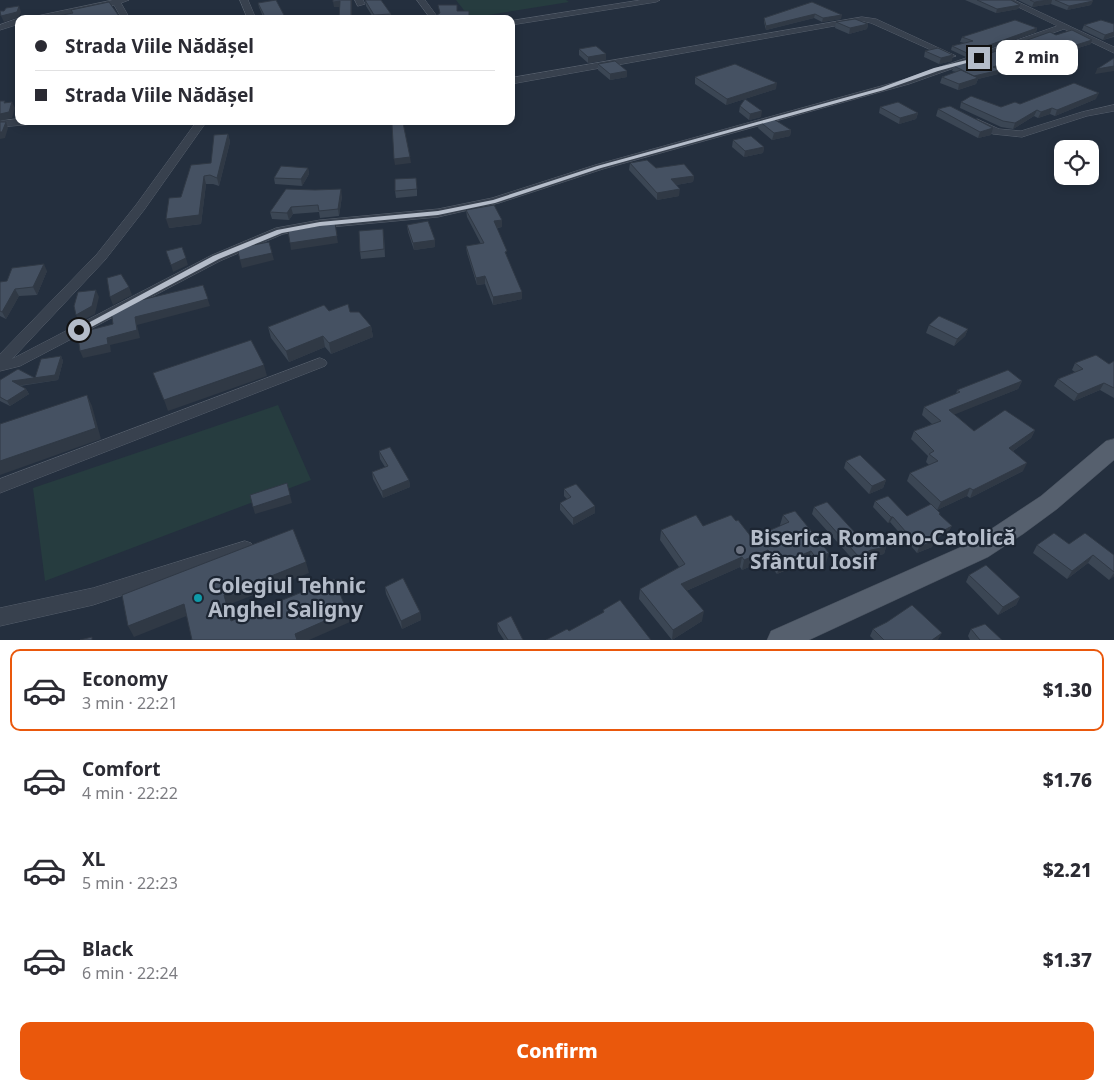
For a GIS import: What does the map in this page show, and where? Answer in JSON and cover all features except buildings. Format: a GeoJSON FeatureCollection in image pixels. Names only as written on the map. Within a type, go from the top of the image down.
{"type":"FeatureCollection","features":[{"type":"Feature","properties":{"kind":"main road"},"geometry":{"type":"LineString","coordinates":[[781,640],[979,550],[1004,536],[1044,507],[1114,447]]}},
{"type":"Feature","properties":{"kind":"street"},"geometry":{"type":"LineString","coordinates":[[61,15],[126,0]]}},
{"type":"Feature","properties":{"kind":"street"},"geometry":{"type":"LineString","coordinates":[[244,0],[250,15]]}},
{"type":"Feature","properties":{"kind":"street"},"geometry":{"type":"LineString","coordinates":[[421,0],[432,15]]}},
{"type":"Feature","properties":{"kind":"street"},"geometry":{"type":"LineString","coordinates":[[515,22],[656,0]]}},
{"type":"Feature","properties":{"kind":"street"},"geometry":{"type":"LineString","coordinates":[[1008,0],[1114,50]]}},
{"type":"Feature","properties":{"kind":"street"},"geometry":{"type":"LineString","coordinates":[[116,2],[124,15]]}},
{"type":"Feature","properties":{"kind":"street"},"geometry":{"type":"LineString","coordinates":[[515,80],[862,19],[872,21],[966,62]]}},
{"type":"Feature","properties":{"kind":"street"},"geometry":{"type":"LineString","coordinates":[[0,28],[15,22]]}},
{"type":"Feature","properties":{"kind":"street"},"geometry":{"type":"LineString","coordinates":[[0,366],[15,363],[216,258],[280,231],[320,224],[438,213],[495,201],[591,170],[882,89],[936,70],[966,62],[1063,27]]}},
{"type":"Feature","properties":{"kind":"street"},"geometry":{"type":"LineString","coordinates":[[966,116],[997,132],[1022,134],[1084,114],[1114,108]]}},
{"type":"Feature","properties":{"kind":"street"},"geometry":{"type":"LineString","coordinates":[[0,124],[15,123]]}},
{"type":"Feature","properties":{"kind":"street"},"geometry":{"type":"LineString","coordinates":[[0,362],[65,296],[102,255],[199,125]]}},
{"type":"Feature","properties":{"kind":"street"},"geometry":{"type":"LineString","coordinates":[[0,486],[320,363]]}},
{"type":"Feature","properties":{"kind":"street"},"geometry":{"type":"LineString","coordinates":[[0,617],[31,612],[136,586],[261,543]]}},
{"type":"Feature","properties":{"kind":"green space"},"geometry":{"type":"Polygon","coordinates":[[[456,0],[566,0],[569,2],[489,15],[468,15],[456,0]]]}},
{"type":"Feature","properties":{"kind":"green space"},"geometry":{"type":"Polygon","coordinates":[[[278,405],[311,480],[45,581],[33,488],[278,405]]]}},
{"type":"Feature","properties":{"kind":"place","name":"Biserica Romano-Catolică Sfântul Iosif"},"geometry":{"type":"Point","coordinates":[740,550]}},
{"type":"Feature","properties":{"kind":"place","name":"Colegiul Tehnic Anghel Saligny"},"geometry":{"type":"Point","coordinates":[198,598]}},
{"type":"Feature","properties":{"kind":"route"},"geometry":{"type":"LineString","coordinates":[[79,330],[216,258],[280,231],[320,224],[438,213],[495,201],[565,177],[882,89],[936,70],[979,58]]}}]}
